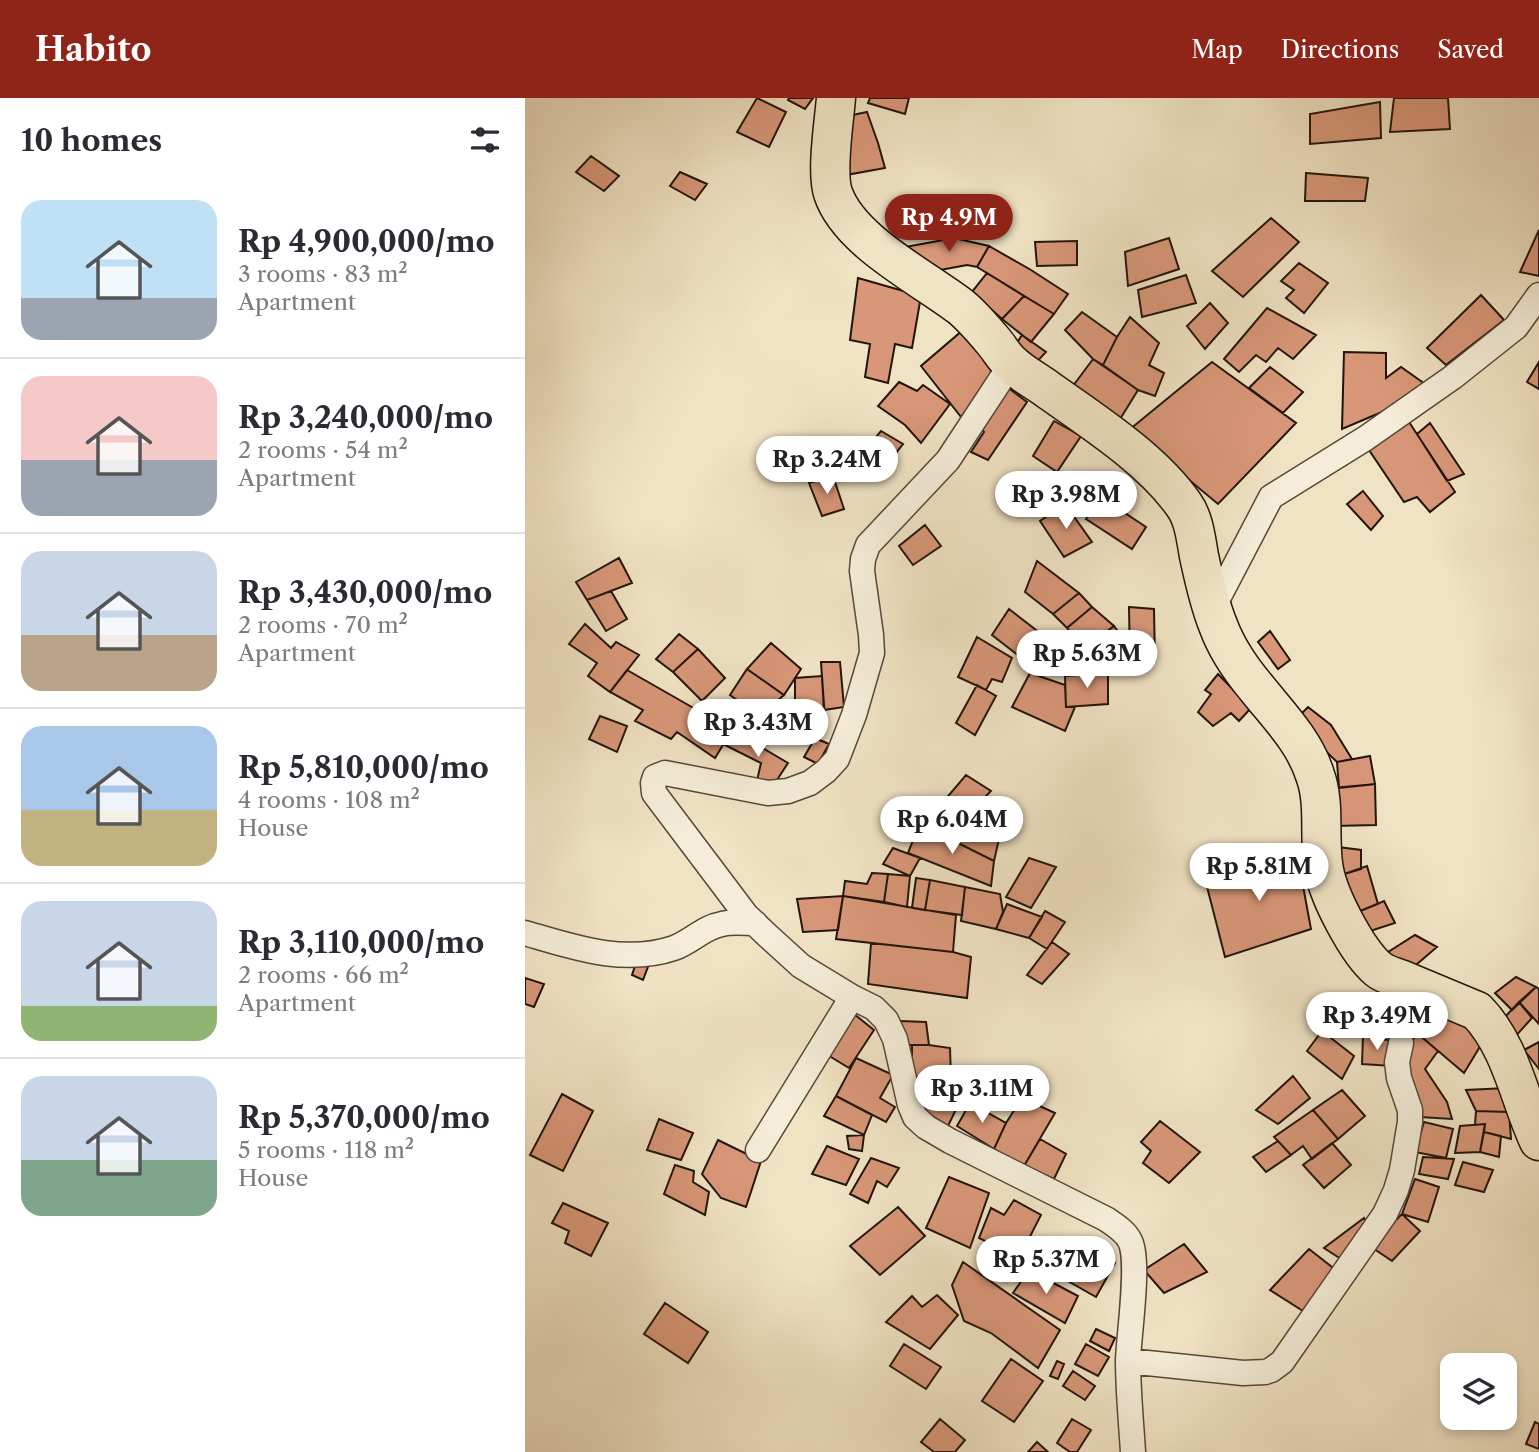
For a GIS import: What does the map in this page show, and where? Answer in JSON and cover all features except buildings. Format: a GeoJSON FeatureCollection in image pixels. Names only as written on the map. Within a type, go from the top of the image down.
{"type":"FeatureCollection","features":[{"type":"Feature","properties":{"kind":"main road"},"geometry":{"type":"LineString","coordinates":[[836,98],[832,191],[852,227],[898,264],[965,310],[1011,363],[1113,436],[1146,464],[1175,494],[1190,516],[1221,633],[1232,655],[1252,683],[1298,738],[1316,775],[1324,870],[1334,899],[1357,945],[1379,970],[1477,1011],[1488,1022],[1501,1043],[1539,1141]]}},
{"type":"Feature","properties":{"kind":"street"},"geometry":{"type":"LineString","coordinates":[[1213,608],[1271,497],[1366,438],[1453,377],[1516,327],[1539,295]]}},
{"type":"Feature","properties":{"kind":"street"},"geometry":{"type":"LineString","coordinates":[[1011,363],[948,460],[869,545],[863,559],[862,571],[871,653],[862,689],[837,759],[810,783],[788,791],[768,793],[665,773],[656,777],[653,788],[654,793],[754,923],[801,966],[874,1008],[886,1020],[895,1039],[915,1117],[950,1141],[1106,1219],[1122,1230],[1130,1240],[1134,1275],[1128,1361],[1133,1452]]}},
{"type":"Feature","properties":{"kind":"street"},"geometry":{"type":"LineString","coordinates":[[525,933],[596,952],[644,954],[676,947],[722,923],[754,923]]}},
{"type":"Feature","properties":{"kind":"street"},"geometry":{"type":"LineString","coordinates":[[758,1150],[852,997]]}},
{"type":"Feature","properties":{"kind":"street"},"geometry":{"type":"LineString","coordinates":[[1128,1361],[1243,1373],[1265,1372],[1282,1362],[1385,1214],[1396,1191],[1410,1122],[1410,1110],[1397,1062],[1401,1043]]}}]}
